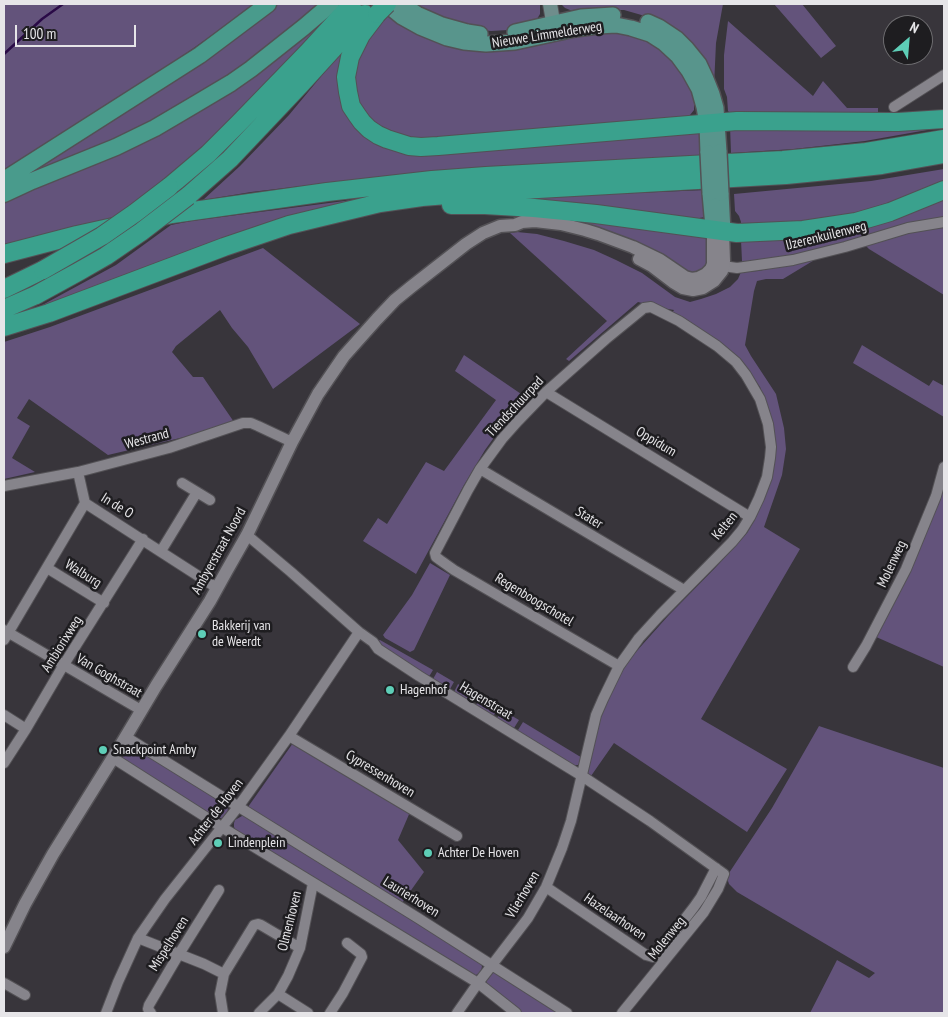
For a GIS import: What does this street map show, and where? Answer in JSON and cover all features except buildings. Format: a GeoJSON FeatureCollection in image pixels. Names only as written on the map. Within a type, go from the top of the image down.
{"type":"FeatureCollection","features":[{"type":"Feature","properties":{"kind":"highway"},"geometry":{"type":"LineString","coordinates":[[4,180],[200,55],[268,4]]}},
{"type":"Feature","properties":{"kind":"highway"},"geometry":{"type":"LineString","coordinates":[[4,194],[116,147],[155,128],[231,83],[331,4]]}},
{"type":"Feature","properties":{"kind":"highway"},"geometry":{"type":"LineString","coordinates":[[4,289],[43,270],[102,236],[169,187],[208,154],[239,123],[308,53],[352,4]]}},
{"type":"Feature","properties":{"kind":"highway"},"geometry":{"type":"LineString","coordinates":[[379,7],[354,49],[348,64],[346,85],[351,106],[362,122],[378,135],[398,143],[421,147],[438,146],[737,121],[898,122],[944,119]]}},
{"type":"Feature","properties":{"kind":"highway"},"geometry":{"type":"LineString","coordinates":[[4,309],[36,295],[78,272],[190,204],[294,91],[379,7]]}},
{"type":"Feature","properties":{"kind":"highway"},"geometry":{"type":"LineString","coordinates":[[4,267],[129,228],[190,204],[327,192],[432,180],[782,160],[866,152],[944,139]]}},
{"type":"Feature","properties":{"kind":"highway"},"geometry":{"type":"LineString","coordinates":[[4,328],[289,225],[380,203],[422,197],[485,192],[786,175],[882,165],[944,154]]}},
{"type":"Feature","properties":{"kind":"highway"},"geometry":{"type":"LineString","coordinates":[[397,201],[534,208],[596,214],[737,234],[803,230],[856,222],[890,212],[944,190]]}},
{"type":"Feature","properties":{"kind":"highway"},"geometry":{"type":"LineString","coordinates":[[4,254],[172,214],[190,204]]}},
{"type":"Feature","properties":{"kind":"main road","name":"Nieuwe Limmelderweg"},"geometry":{"type":"LineString","coordinates":[[402,4],[433,22],[467,32],[491,34],[554,29]]}},
{"type":"Feature","properties":{"kind":"main road"},"geometry":{"type":"LineString","coordinates":[[550,4],[554,29]]}},
{"type":"Feature","properties":{"kind":"main road","name":"Nieuwe Limmelderweg"},"geometry":{"type":"LineString","coordinates":[[379,7],[447,38],[486,44],[521,42],[581,17],[616,15],[637,19],[659,27],[693,56],[699,64],[712,94],[716,108],[712,123],[718,231]]}},
{"type":"Feature","properties":{"kind":"street"},"geometry":{"type":"LineString","coordinates":[[894,107],[944,75]]}},
{"type":"Feature","properties":{"kind":"street","name":"Ambyerstraat Noord"},"geometry":{"type":"LineString","coordinates":[[4,947],[53,854],[217,588],[247,535],[292,442],[318,394],[337,364],[395,300],[478,236],[496,227],[515,225],[522,222],[535,221],[571,226],[598,234],[633,247],[660,260],[689,278],[703,276],[718,265]]}},
{"type":"Feature","properties":{"kind":"street","name":"IJzerenkuilenweg"},"geometry":{"type":"LineString","coordinates":[[718,265],[737,268],[793,260],[908,228],[944,222]]}},
{"type":"Feature","properties":{"kind":"street"},"geometry":{"type":"LineString","coordinates":[[718,231],[724,261],[718,265]]}},
{"type":"Feature","properties":{"kind":"street","name":"Tiendschuurpad"},"geometry":{"type":"LineString","coordinates":[[436,557],[436,551],[480,469],[502,439],[546,392],[644,308],[651,307]]}},
{"type":"Feature","properties":{"kind":"street","name":"Kelten"},"geometry":{"type":"LineString","coordinates":[[582,776],[596,715],[619,666],[640,638],[742,530],[750,517],[767,477],[770,458],[768,424],[760,399],[736,362],[725,352],[679,321],[651,307]]}},
{"type":"Feature","properties":{"kind":"street","name":"Oppidum"},"geometry":{"type":"LineString","coordinates":[[546,392],[750,517]]}},
{"type":"Feature","properties":{"kind":"street","name":"Westrand"},"geometry":{"type":"LineString","coordinates":[[4,486],[78,472],[169,448],[240,424],[248,423],[258,426],[292,442]]}},
{"type":"Feature","properties":{"kind":"street","name":"Molenweg"},"geometry":{"type":"LineString","coordinates":[[853,667],[906,569],[936,496],[944,467]]}},
{"type":"Feature","properties":{"kind":"street","name":"Stater"},"geometry":{"type":"LineString","coordinates":[[480,469],[684,590]]}},
{"type":"Feature","properties":{"kind":"street","name":"In de O"},"geometry":{"type":"LineString","coordinates":[[78,472],[85,503],[217,588]]}},
{"type":"Feature","properties":{"kind":"street"},"geometry":{"type":"LineString","coordinates":[[182,484],[210,500]]}},
{"type":"Feature","properties":{"kind":"street"},"geometry":{"type":"LineString","coordinates":[[161,551],[197,492]]}},
{"type":"Feature","properties":{"kind":"street"},"geometry":{"type":"LineString","coordinates":[[63,666],[5,635],[85,503]]}},
{"type":"Feature","properties":{"kind":"street","name":"Hagenstraat"},"geometry":{"type":"LineString","coordinates":[[247,535],[373,642],[378,649],[582,776],[720,871]]}},
{"type":"Feature","properties":{"kind":"street","name":"Ambiorixweg"},"geometry":{"type":"LineString","coordinates":[[4,763],[143,539]]}},
{"type":"Feature","properties":{"kind":"street","name":"Regenboogschotel"},"geometry":{"type":"LineString","coordinates":[[436,557],[454,570],[619,666]]}},
{"type":"Feature","properties":{"kind":"street","name":"Walburg"},"geometry":{"type":"LineString","coordinates":[[47,568],[104,603]]}},
{"type":"Feature","properties":{"kind":"street","name":"Achter de Hoven"},"geometry":{"type":"LineString","coordinates":[[106,1013],[121,974],[138,938],[165,899],[238,807],[289,736],[359,632]]}},
{"type":"Feature","properties":{"kind":"street","name":"Van Goghstraat"},"geometry":{"type":"LineString","coordinates":[[63,666],[141,710]]}},
{"type":"Feature","properties":{"kind":"street"},"geometry":{"type":"LineString","coordinates":[[4,715],[26,729]]}},
{"type":"Feature","properties":{"kind":"street","name":"Cypressenhoven"},"geometry":{"type":"LineString","coordinates":[[289,736],[457,836]]}},
{"type":"Feature","properties":{"kind":"street"},"geometry":{"type":"LineString","coordinates":[[126,737],[238,807]]}},
{"type":"Feature","properties":{"kind":"street"},"geometry":{"type":"LineString","coordinates":[[113,758],[222,828],[478,983],[516,1013]]}},
{"type":"Feature","properties":{"kind":"street","name":"Vlierhoven"},"geometry":{"type":"LineString","coordinates":[[457,1013],[528,918],[546,886],[562,848],[582,776]]}},
{"type":"Feature","properties":{"kind":"street","name":"Laurierhoven"},"geometry":{"type":"LineString","coordinates":[[238,807],[567,1013]]}},
{"type":"Feature","properties":{"kind":"street","name":"Molenweg"},"geometry":{"type":"LineString","coordinates":[[622,1013],[691,930],[709,905],[721,884],[720,871]]}},
{"type":"Feature","properties":{"kind":"street","name":"Hazelaarhoven"},"geometry":{"type":"LineString","coordinates":[[546,886],[646,956],[654,957],[691,912],[720,871]]}},
{"type":"Feature","properties":{"kind":"street","name":"Olmenhoven"},"geometry":{"type":"LineString","coordinates":[[259,1013],[278,994],[300,948],[314,883]]}},
{"type":"Feature","properties":{"kind":"street","name":"Mispelhoven"},"geometry":{"type":"LineString","coordinates":[[151,1013],[148,1009],[149,1004],[219,890]]}},
{"type":"Feature","properties":{"kind":"street"},"geometry":{"type":"LineString","coordinates":[[223,1013],[220,994],[224,974],[256,924],[261,925],[300,948]]}},
{"type":"Feature","properties":{"kind":"street"},"geometry":{"type":"LineString","coordinates":[[138,938],[204,964],[224,974]]}},
{"type":"Feature","properties":{"kind":"street"},"geometry":{"type":"LineString","coordinates":[[330,1013],[362,957],[361,954],[347,943]]}},
{"type":"Feature","properties":{"kind":"street"},"geometry":{"type":"LineString","coordinates":[[4,983],[25,995]]}},
{"type":"Feature","properties":{"kind":"street"},"geometry":{"type":"LineString","coordinates":[[278,994],[308,1013]]}},
{"type":"Feature","properties":{"kind":"shaded area"},"geometry":{"type":"Polygon","coordinates":[[[4,4],[254,4],[165,68],[4,172],[4,4]]]}},
{"type":"Feature","properties":{"kind":"shaded area"},"geometry":{"type":"Polygon","coordinates":[[[275,4],[320,4],[256,57],[171,111],[112,140],[19,178],[275,4]]]}},
{"type":"Feature","properties":{"kind":"shaded area"},"geometry":{"type":"Polygon","coordinates":[[[336,4],[344,4],[228,124],[169,178],[118,218],[4,249],[4,198],[124,146],[336,4]]]}},
{"type":"Feature","properties":{"kind":"shaded area"},"geometry":{"type":"Polygon","coordinates":[[[407,4],[540,4],[540,14],[537,19],[522,27],[491,31],[472,29],[407,4]]]}},
{"type":"Feature","properties":{"kind":"shaded area"},"geometry":{"type":"Polygon","coordinates":[[[561,4],[723,4],[716,43],[714,86],[645,16],[624,10],[575,12],[561,4]]]}},
{"type":"Feature","properties":{"kind":"shaded area"},"geometry":{"type":"Polygon","coordinates":[[[774,4],[802,4],[836,46],[821,58],[774,4]]]}},
{"type":"Feature","properties":{"kind":"shaded area"},"geometry":{"type":"Polygon","coordinates":[[[389,13],[430,38],[575,35],[618,32],[646,40],[659,48],[673,61],[689,84],[694,100],[694,110],[687,117],[437,139],[402,137],[373,123],[359,103],[353,76],[361,48],[389,13]]]}},
{"type":"Feature","properties":{"kind":"shaded area"},"geometry":{"type":"Polygon","coordinates":[[[728,21],[813,96],[823,81],[847,108],[878,108],[878,112],[731,114],[728,111],[727,97],[724,89],[724,55],[728,21]]]}},
{"type":"Feature","properties":{"kind":"shaded area"},"geometry":{"type":"Polygon","coordinates":[[[357,33],[343,82],[385,145],[699,132],[701,133],[702,156],[378,177],[251,192],[203,200],[240,166],[289,115],[357,33]]]}},
{"type":"Feature","properties":{"kind":"shaded area"},"geometry":{"type":"Polygon","coordinates":[[[730,126],[944,127],[865,141],[794,149],[731,153],[730,126]]]}},
{"type":"Feature","properties":{"kind":"shaded area"},"geometry":{"type":"Polygon","coordinates":[[[944,169],[944,184],[845,220],[741,231],[741,222],[735,211],[734,194],[871,181],[944,169]]]}},
{"type":"Feature","properties":{"kind":"shaded area"},"geometry":{"type":"Polygon","coordinates":[[[706,190],[705,217],[694,219],[489,199],[706,190]]]}},
{"type":"Feature","properties":{"kind":"shaded area"},"geometry":{"type":"Polygon","coordinates":[[[944,199],[944,218],[777,260],[743,263],[742,261],[741,240],[944,199]]]}},
{"type":"Feature","properties":{"kind":"shaded area"},"geometry":{"type":"Polygon","coordinates":[[[352,200],[239,235],[35,309],[116,265],[171,225],[352,200]]]}},
{"type":"Feature","properties":{"kind":"shaded area"},"geometry":{"type":"Polygon","coordinates":[[[543,214],[705,235],[708,239],[707,266],[694,275],[543,214]]]}},
{"type":"Feature","properties":{"kind":"shaded area"},"geometry":{"type":"Polygon","coordinates":[[[944,226],[944,295],[865,245],[921,229],[944,226]]]}},
{"type":"Feature","properties":{"kind":"shaded area"},"geometry":{"type":"Polygon","coordinates":[[[510,233],[537,234],[594,250],[642,273],[675,297],[690,302],[716,294],[730,287],[738,279],[741,272],[758,271],[816,259],[783,279],[757,281],[745,345],[776,394],[784,428],[786,449],[782,475],[764,527],[800,549],[701,719],[787,769],[747,832],[614,743],[591,776],[587,774],[598,721],[626,663],[747,533],[756,517],[765,495],[770,416],[760,387],[739,358],[704,332],[672,313],[674,310],[638,302],[569,361],[566,359],[607,321],[510,233]]]}},
{"type":"Feature","properties":{"kind":"shaded area"},"geometry":{"type":"Polygon","coordinates":[[[263,248],[360,324],[273,389],[248,347],[220,310],[176,346],[172,352],[193,377],[203,377],[234,422],[214,430],[108,455],[29,399],[17,418],[30,426],[12,458],[35,472],[4,479],[4,342],[50,327],[263,248]]]}},
{"type":"Feature","properties":{"kind":"shaded area"},"geometry":{"type":"Polygon","coordinates":[[[862,345],[929,386],[933,380],[944,386],[944,417],[853,363],[862,345]]]}},
{"type":"Feature","properties":{"kind":"shaded area"},"geometry":{"type":"Polygon","coordinates":[[[464,355],[527,398],[508,418],[485,450],[416,574],[363,541],[378,518],[387,524],[426,462],[444,471],[496,400],[455,371],[464,355]]]}},
{"type":"Feature","properties":{"kind":"shaded area"},"geometry":{"type":"Polygon","coordinates":[[[944,483],[944,667],[874,636],[944,483]]]}},
{"type":"Feature","properties":{"kind":"shaded area"},"geometry":{"type":"Polygon","coordinates":[[[430,563],[450,575],[414,650],[410,652],[383,635],[412,595],[430,563]]]}},
{"type":"Feature","properties":{"kind":"shaded area"},"geometry":{"type":"Polygon","coordinates":[[[380,640],[433,670],[430,675],[379,645],[378,641],[380,640]]]}},
{"type":"Feature","properties":{"kind":"shaded area"},"geometry":{"type":"Polygon","coordinates":[[[437,672],[454,682],[449,690],[433,679],[437,672]]]}},
{"type":"Feature","properties":{"kind":"shaded area"},"geometry":{"type":"Polygon","coordinates":[[[458,684],[477,696],[472,704],[454,692],[458,684]]]}},
{"type":"Feature","properties":{"kind":"shaded area"},"geometry":{"type":"Polygon","coordinates":[[[481,697],[498,708],[494,715],[492,716],[476,707],[481,697]]]}},
{"type":"Feature","properties":{"kind":"shaded area"},"geometry":{"type":"Polygon","coordinates":[[[502,710],[519,720],[514,728],[497,720],[502,710]]]}},
{"type":"Feature","properties":{"kind":"shaded area"},"geometry":{"type":"Polygon","coordinates":[[[523,722],[581,757],[578,765],[572,765],[518,732],[523,722]]]}},
{"type":"Feature","properties":{"kind":"shaded area"},"geometry":{"type":"Polygon","coordinates":[[[819,726],[944,768],[944,1013],[810,1013],[837,960],[869,978],[875,973],[737,892],[729,884],[727,878],[729,873],[772,808],[819,726]]]}},
{"type":"Feature","properties":{"kind":"shaded area"},"geometry":{"type":"Polygon","coordinates":[[[293,743],[322,762],[410,812],[398,840],[424,872],[402,903],[248,807],[293,743]]]}},
{"type":"Feature","properties":{"kind":"shaded area"},"geometry":{"type":"Polygon","coordinates":[[[131,746],[227,805],[228,812],[224,818],[215,817],[121,759],[131,746]]]}},
{"type":"Feature","properties":{"kind":"shaded area"},"geometry":{"type":"Polygon","coordinates":[[[245,816],[479,961],[482,966],[481,972],[471,975],[236,831],[234,827],[235,820],[245,816]]]}},
{"type":"Feature","properties":{"kind":"shaded area"},"geometry":{"type":"Polygon","coordinates":[[[493,973],[497,973],[560,1013],[522,1013],[487,987],[486,978],[493,973]]]}},
{"type":"Feature","properties":{"kind":"waterway"},"geometry":{"type":"LineString","coordinates":[[4,54],[42,19],[63,4]]}},
{"type":"Feature","properties":{"kind":"place","name":"Bakkerij van de Weerdt"},"geometry":{"type":"Point","coordinates":[202,634]}},
{"type":"Feature","properties":{"kind":"place","name":"Hagenhof"},"geometry":{"type":"Point","coordinates":[390,690]}},
{"type":"Feature","properties":{"kind":"place","name":"Snackpoint Amby"},"geometry":{"type":"Point","coordinates":[103,750]}},
{"type":"Feature","properties":{"kind":"place","name":"Lindenplein"},"geometry":{"type":"Point","coordinates":[218,843]}},
{"type":"Feature","properties":{"kind":"place","name":"Achter De Hoven"},"geometry":{"type":"Point","coordinates":[428,853]}}]}
